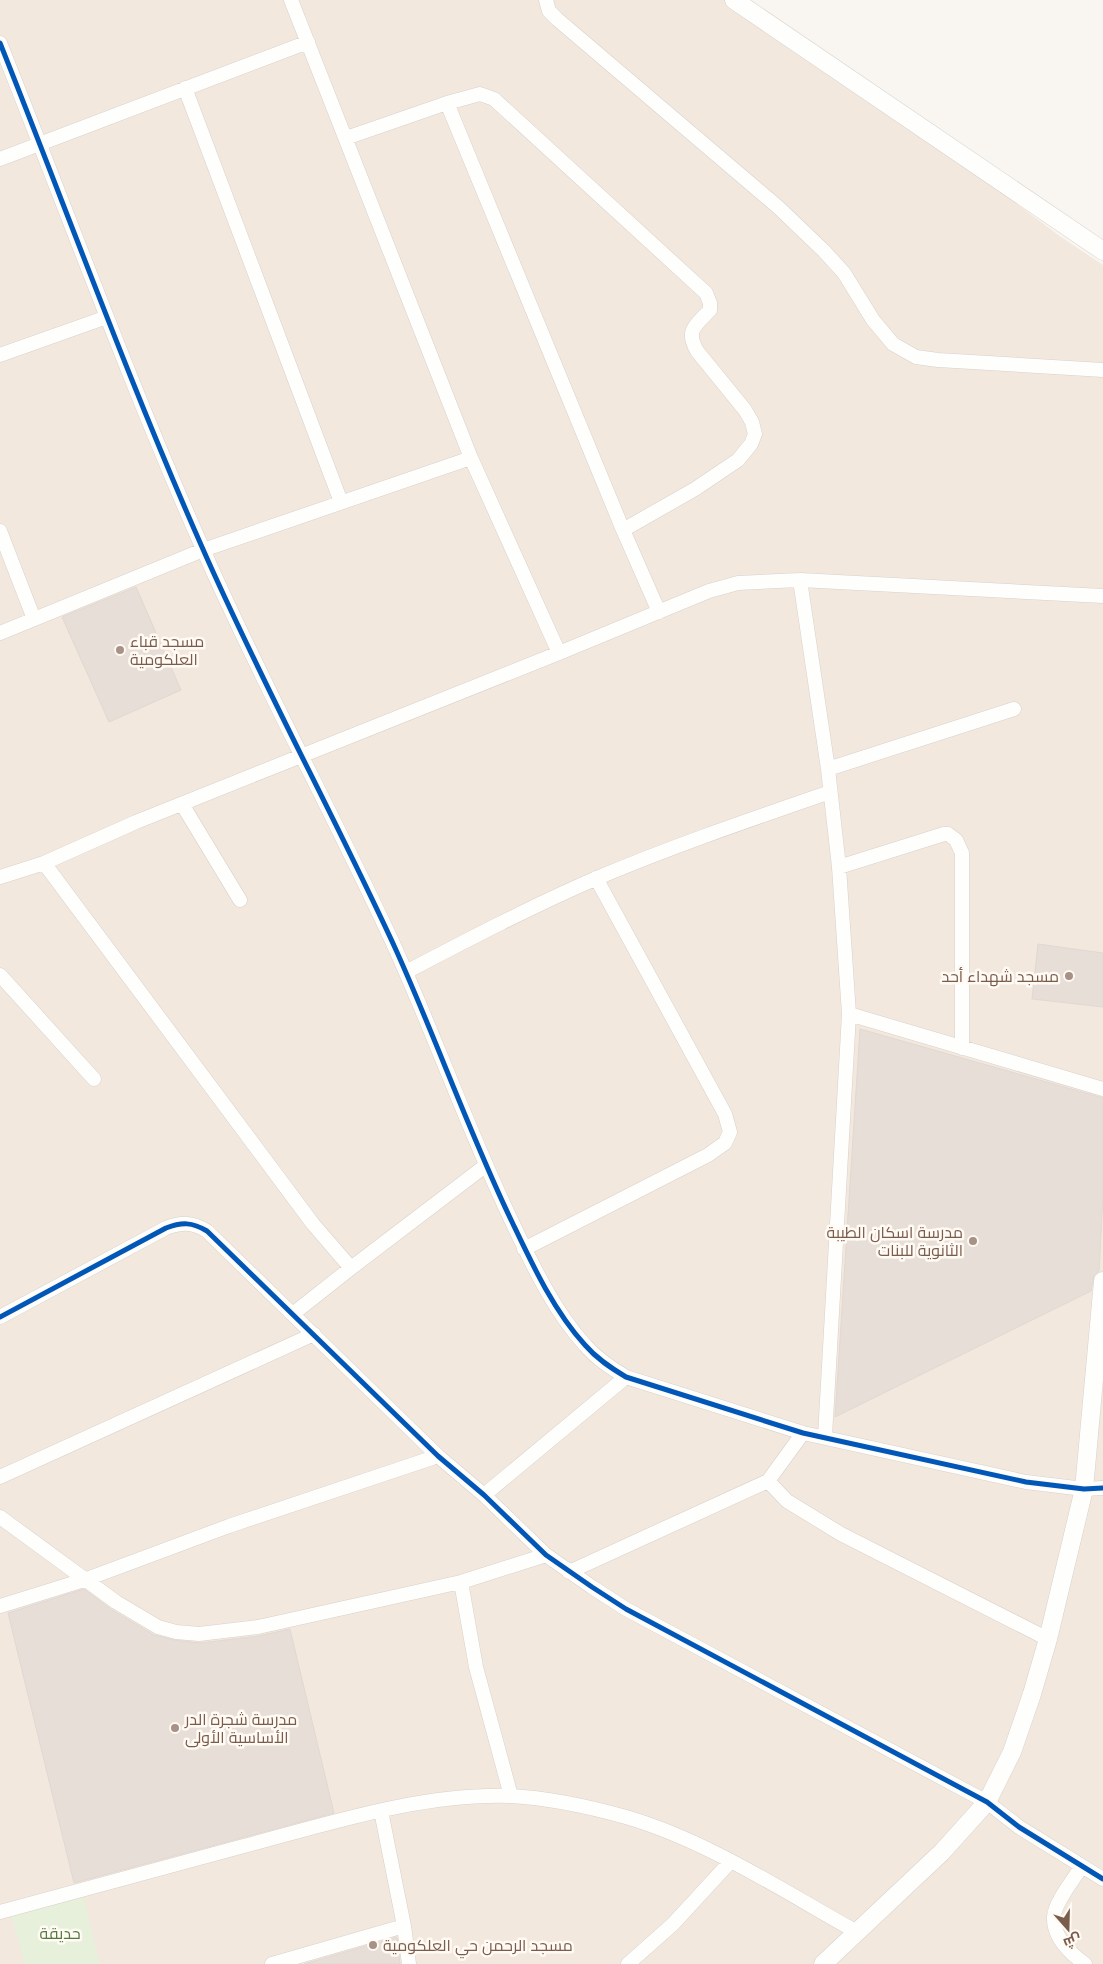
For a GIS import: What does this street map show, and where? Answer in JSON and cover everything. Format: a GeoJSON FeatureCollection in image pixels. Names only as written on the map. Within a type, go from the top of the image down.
{"type":"FeatureCollection","features":[{"type":"Feature","properties":{"kind":"street"},"geometry":{"type":"LineString","coordinates":[[291,0],[471,458],[559,653]]}},
{"type":"Feature","properties":{"kind":"street"},"geometry":{"type":"LineString","coordinates":[[546,0],[550,11],[557,19],[771,201],[824,251],[844,272],[884,335],[903,352],[916,357],[938,360],[1103,370]]}},
{"type":"Feature","properties":{"kind":"street"},"geometry":{"type":"LineString","coordinates":[[734,0],[1103,251]]}},
{"type":"Feature","properties":{"kind":"street"},"geometry":{"type":"LineString","coordinates":[[0,160],[308,42]]}},
{"type":"Feature","properties":{"kind":"street"},"geometry":{"type":"LineString","coordinates":[[0,43],[108,317],[203,550],[301,756],[366,885],[406,972],[485,1166],[524,1249],[549,1295],[574,1333],[605,1364],[626,1377],[803,1433],[825,1436],[1026,1482],[1084,1489],[1103,1488]]}},
{"type":"Feature","properties":{"kind":"street"},"geometry":{"type":"LineString","coordinates":[[185,88],[340,502]]}},
{"type":"Feature","properties":{"kind":"street"},"geometry":{"type":"LineString","coordinates":[[346,138],[447,103],[480,94],[494,99],[703,290],[709,299],[710,310],[694,327],[691,334],[692,340],[697,351],[752,422],[754,434],[751,444],[738,460],[695,489],[623,530]]}},
{"type":"Feature","properties":{"kind":"street"},"geometry":{"type":"LineString","coordinates":[[447,103],[623,530],[659,612]]}},
{"type":"Feature","properties":{"kind":"street"},"geometry":{"type":"LineString","coordinates":[[0,355],[108,317]]}},
{"type":"Feature","properties":{"kind":"street"},"geometry":{"type":"LineString","coordinates":[[0,633],[203,550],[471,458]]}},
{"type":"Feature","properties":{"kind":"street"},"geometry":{"type":"LineString","coordinates":[[0,531],[34,619]]}},
{"type":"Feature","properties":{"kind":"street"},"geometry":{"type":"LineString","coordinates":[[800,580],[828,769],[839,867],[849,1014],[825,1436]]}},
{"type":"Feature","properties":{"kind":"street"},"geometry":{"type":"LineString","coordinates":[[0,877],[44,863],[136,822],[709,591],[738,583],[800,580],[1103,596]]}},
{"type":"Feature","properties":{"kind":"street"},"geometry":{"type":"LineString","coordinates":[[828,769],[1014,709]]}},
{"type":"Feature","properties":{"kind":"street"},"geometry":{"type":"LineString","coordinates":[[406,972],[507,920],[596,878],[667,850],[830,792]]}},
{"type":"Feature","properties":{"kind":"street"},"geometry":{"type":"LineString","coordinates":[[182,804],[240,900]]}},
{"type":"Feature","properties":{"kind":"street"},"geometry":{"type":"LineString","coordinates":[[839,867],[944,834],[948,834],[956,840],[962,854],[962,1048]]}},
{"type":"Feature","properties":{"kind":"street"},"geometry":{"type":"LineString","coordinates":[[44,863],[313,1224],[351,1268]]}},
{"type":"Feature","properties":{"kind":"street"},"geometry":{"type":"LineString","coordinates":[[524,1249],[708,1155],[725,1143],[730,1132],[725,1114],[596,878]]}},
{"type":"Feature","properties":{"kind":"street"},"geometry":{"type":"LineString","coordinates":[[0,975],[94,1079]]}},
{"type":"Feature","properties":{"kind":"street"},"geometry":{"type":"LineString","coordinates":[[849,1014],[1103,1089]]}},
{"type":"Feature","properties":{"kind":"street"},"geometry":{"type":"LineString","coordinates":[[294,1314],[485,1166]]}},
{"type":"Feature","properties":{"kind":"street"},"geometry":{"type":"LineString","coordinates":[[0,1318],[166,1228],[190,1222],[207,1231],[438,1456],[484,1495],[546,1555],[569,1572],[626,1608],[987,1802],[1019,1826],[1103,1879]]}},
{"type":"Feature","properties":{"kind":"street"},"geometry":{"type":"LineString","coordinates":[[823,1964],[942,1852],[987,1802],[1012,1752],[1048,1639],[1084,1489],[1103,1281]]}},
{"type":"Feature","properties":{"kind":"street"},"geometry":{"type":"LineString","coordinates":[[0,1477],[314,1334]]}},
{"type":"Feature","properties":{"kind":"street"},"geometry":{"type":"LineString","coordinates":[[484,1495],[626,1377]]}},
{"type":"Feature","properties":{"kind":"street"},"geometry":{"type":"LineString","coordinates":[[569,1572],[768,1481],[803,1433]]}},
{"type":"Feature","properties":{"kind":"street"},"geometry":{"type":"LineString","coordinates":[[0,1606],[84,1580],[229,1526],[438,1456]]}},
{"type":"Feature","properties":{"kind":"street"},"geometry":{"type":"LineString","coordinates":[[768,1481],[788,1500],[841,1534],[1048,1639]]}},
{"type":"Feature","properties":{"kind":"street"},"geometry":{"type":"LineString","coordinates":[[0,1517],[84,1580],[140,1618],[158,1628],[198,1634],[258,1626],[461,1582],[546,1555]]}},
{"type":"Feature","properties":{"kind":"street"},"geometry":{"type":"LineString","coordinates":[[461,1582],[476,1667],[511,1796]]}},
{"type":"Feature","properties":{"kind":"street"},"geometry":{"type":"LineString","coordinates":[[0,1912],[381,1811],[439,1800],[511,1796],[578,1806],[628,1818],[671,1833],[731,1861],[857,1932]]}},
{"type":"Feature","properties":{"kind":"street"},"geometry":{"type":"LineString","coordinates":[[381,1811],[404,1926],[409,1964]]}},
{"type":"Feature","properties":{"kind":"street"},"geometry":{"type":"LineString","coordinates":[[628,1964],[673,1924],[731,1861]]}},
{"type":"Feature","properties":{"kind":"street"},"geometry":{"type":"LineString","coordinates":[[1082,1866],[1056,1908],[1053,1918],[1060,1939],[1076,1958],[1085,1964]]}},
{"type":"Feature","properties":{"kind":"street"},"geometry":{"type":"LineString","coordinates":[[272,1964],[404,1926]]}},
{"type":"Feature","properties":{"kind":"shaded area"},"geometry":{"type":"Polygon","coordinates":[[[0,0],[745,0],[1061,237],[1103,265],[1103,1964],[0,1964],[0,0]]]}},
{"type":"Feature","properties":{"kind":"green space","name":"حديقة"},"geometry":{"type":"Polygon","coordinates":[[[83,1896],[100,1964],[25,1964],[11,1915],[83,1896]]]}},
{"type":"Feature","properties":{"kind":"building","name":"مسجد قباء العلكومية"},"geometry":{"type":"Polygon","coordinates":[[[136,587],[181,690],[109,722],[62,617],[136,587]]]}},
{"type":"Feature","properties":{"kind":"building","name":"مسجد شهداء أحد"},"geometry":{"type":"Polygon","coordinates":[[[1038,944],[1103,953],[1103,1007],[1032,999],[1038,944]]]}},
{"type":"Feature","properties":{"kind":"building","name":"مدرسة اسكان الطيبة الثانوية للبنات"},"geometry":{"type":"Polygon","coordinates":[[[860,1029],[1103,1098],[1103,1195],[1099,1271],[1094,1275],[1091,1291],[835,1417],[860,1029]]]}},
{"type":"Feature","properties":{"kind":"building","name":"مدرسة شجرة الدر الأساسية الأولى"},"geometry":{"type":"Polygon","coordinates":[[[84,1589],[112,1610],[154,1635],[174,1640],[200,1643],[259,1636],[290,1629],[334,1813],[74,1883],[8,1613],[84,1589]]]}},
{"type":"Feature","properties":{"kind":"building"},"geometry":{"type":"Polygon","coordinates":[[[397,1937],[400,1964],[304,1964],[397,1937]]]}},
{"type":"Feature","properties":{"kind":"cycle path"},"geometry":{"type":"LineString","coordinates":[[0,43],[124,359],[202,547],[249,649],[396,950],[497,1190],[528,1256],[563,1318],[594,1355],[626,1377],[803,1433],[1026,1482],[1084,1489],[1103,1488]]}},
{"type":"Feature","properties":{"kind":"cycle path"},"geometry":{"type":"LineString","coordinates":[[0,1317],[166,1228],[187,1224],[202,1228],[438,1456],[484,1495],[546,1555],[626,1609],[987,1802],[1019,1827],[1103,1879]]}},
{"type":"Feature","properties":{"kind":"place","name":"مسجد قباء العلكومية"},"geometry":{"type":"Point","coordinates":[120,650]}},
{"type":"Feature","properties":{"kind":"place","name":"مسجد شهداء أحد"},"geometry":{"type":"Point","coordinates":[1069,976]}},
{"type":"Feature","properties":{"kind":"place","name":"مدرسة اسكان الطيبة الثانوية للبنات"},"geometry":{"type":"Point","coordinates":[973,1241]}},
{"type":"Feature","properties":{"kind":"place","name":"مدرسة شجرة الدر الأساسية الأولى"},"geometry":{"type":"Point","coordinates":[175,1728]}},
{"type":"Feature","properties":{"kind":"place","name":"مسجد الرحمن حي العلكومية"},"geometry":{"type":"Point","coordinates":[373,1945]}}]}
